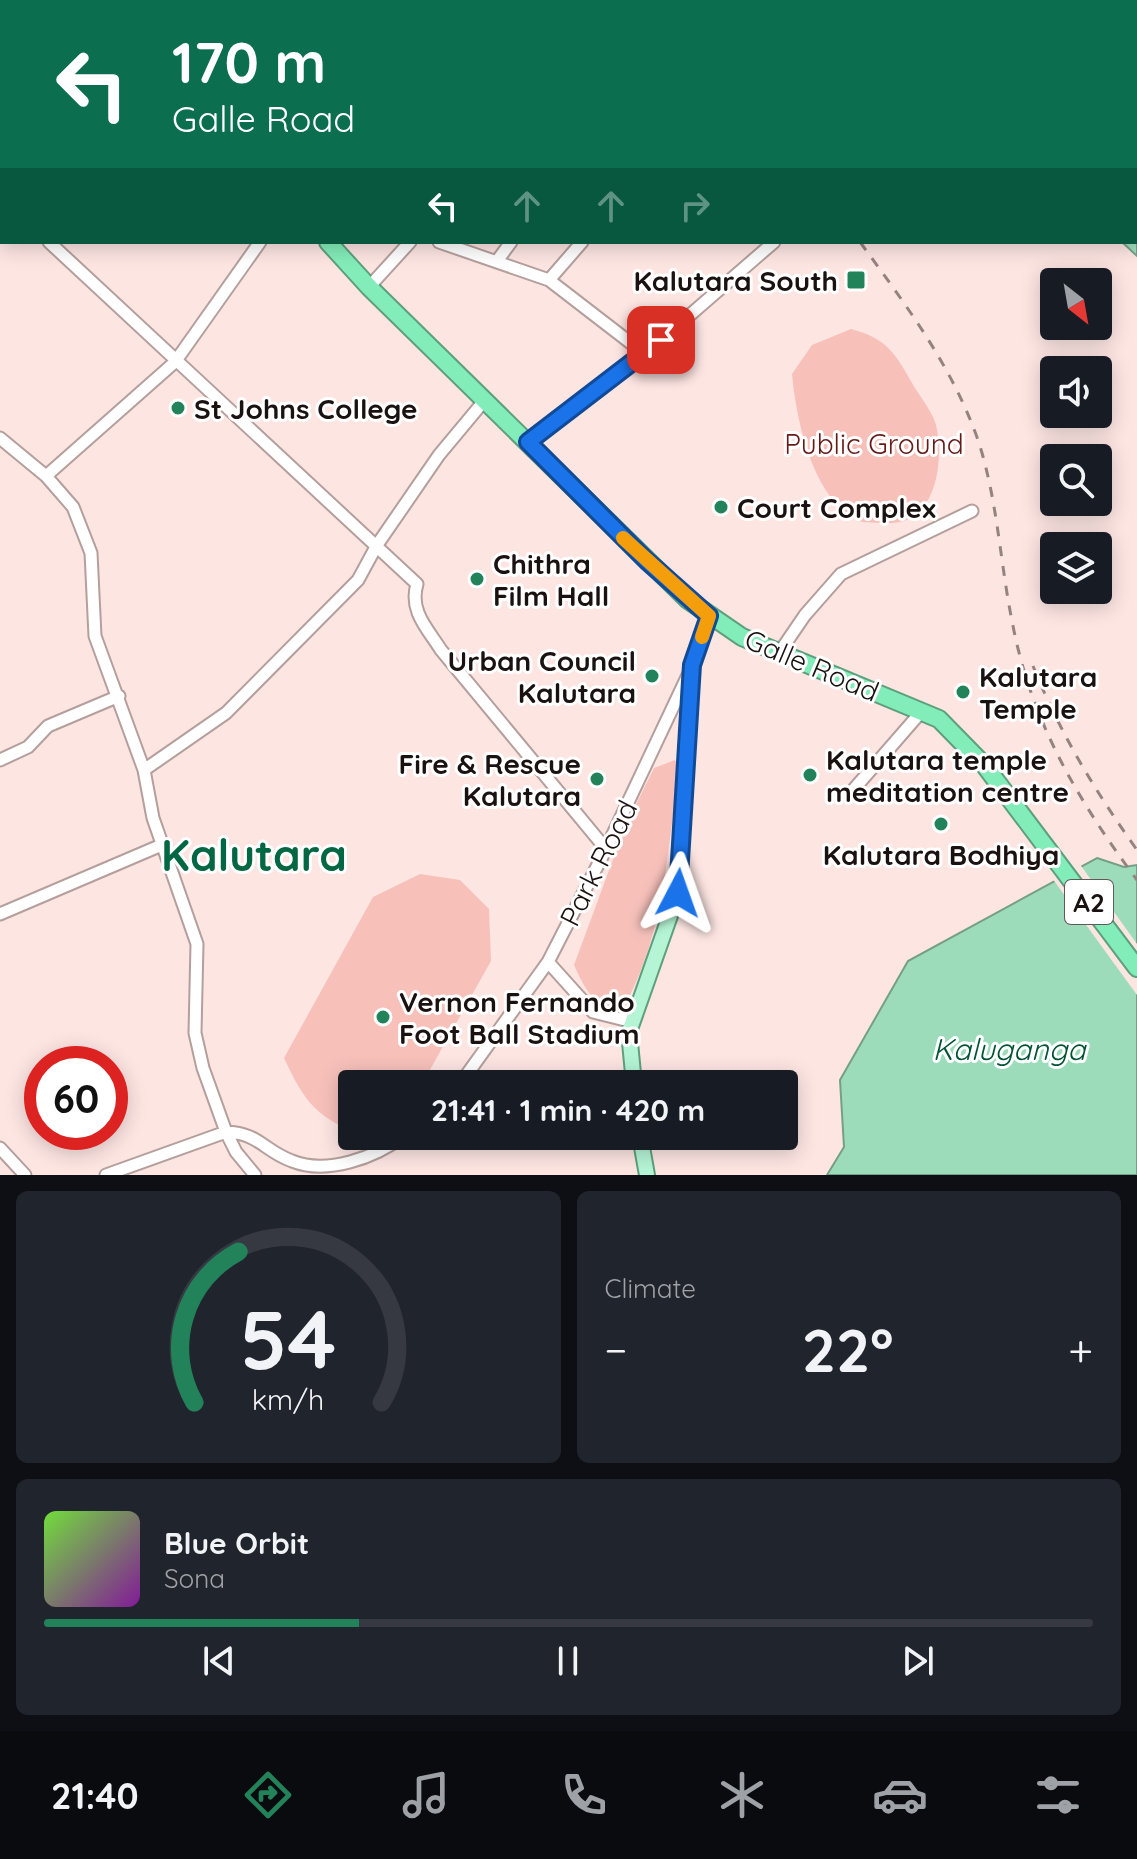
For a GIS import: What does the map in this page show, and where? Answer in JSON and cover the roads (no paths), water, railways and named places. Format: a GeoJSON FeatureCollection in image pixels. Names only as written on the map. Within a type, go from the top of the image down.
{"type":"FeatureCollection","features":[{"type":"Feature","properties":{"kind":"highway","name":"Galle Road"},"geometry":{"type":"LineString","coordinates":[[330,244],[369,287],[647,561],[709,616],[742,637],[939,719],[964,742],[1041,836],[1137,968]]}},
{"type":"Feature","properties":{"kind":"main road"},"geometry":{"type":"LineString","coordinates":[[633,1070],[629,1032],[678,893],[692,665],[709,616]]}},
{"type":"Feature","properties":{"kind":"main road"},"geometry":{"type":"LineString","coordinates":[[643,1150],[647,1175]]}},
{"type":"Feature","properties":{"kind":"street"},"geometry":{"type":"LineString","coordinates":[[51,244],[417,584],[413,598],[418,615],[441,650],[606,849]]}},
{"type":"Feature","properties":{"kind":"street"},"geometry":{"type":"LineString","coordinates":[[46,476],[175,362],[259,244]]}},
{"type":"Feature","properties":{"kind":"street"},"geometry":{"type":"LineString","coordinates":[[369,287],[408,244]]}},
{"type":"Feature","properties":{"kind":"street"},"geometry":{"type":"LineString","coordinates":[[445,244],[549,280],[645,354]]}},
{"type":"Feature","properties":{"kind":"street"},"geometry":{"type":"LineString","coordinates":[[497,261],[510,244]]}},
{"type":"Feature","properties":{"kind":"street"},"geometry":{"type":"LineString","coordinates":[[549,280],[580,244]]}},
{"type":"Feature","properties":{"kind":"street"},"geometry":{"type":"LineString","coordinates":[[528,442],[645,354],[772,244]]}},
{"type":"Feature","properties":{"kind":"street"},"geometry":{"type":"LineString","coordinates":[[144,770],[226,713],[288,654],[358,580],[377,545],[439,455],[484,401]]}},
{"type":"Feature","properties":{"kind":"street"},"geometry":{"type":"LineString","coordinates":[[0,438],[46,476],[73,507],[91,553],[95,636],[144,770],[153,818],[197,944],[195,1033],[203,1068],[226,1132],[254,1175]]}},
{"type":"Feature","properties":{"kind":"street"},"geometry":{"type":"LineString","coordinates":[[779,653],[805,615],[841,574],[972,511]]}},
{"type":"Feature","properties":{"kind":"street","name":"Park Road"},"geometry":{"type":"LineString","coordinates":[[470,1070],[548,962],[606,849],[692,665]]}},
{"type":"Feature","properties":{"kind":"street"},"geometry":{"type":"LineString","coordinates":[[0,760],[28,747],[48,726],[119,696]]}},
{"type":"Feature","properties":{"kind":"street"},"geometry":{"type":"LineString","coordinates":[[854,789],[921,712]]}},
{"type":"Feature","properties":{"kind":"street"},"geometry":{"type":"LineString","coordinates":[[0,914],[164,844]]}},
{"type":"Feature","properties":{"kind":"street"},"geometry":{"type":"LineString","coordinates":[[548,962],[593,1012],[633,1022]]}},
{"type":"Feature","properties":{"kind":"street"},"geometry":{"type":"LineString","coordinates":[[106,1175],[226,1132],[246,1132],[292,1161],[326,1166],[379,1150]]}},
{"type":"Feature","properties":{"kind":"street"},"geometry":{"type":"LineString","coordinates":[[0,1148],[25,1175]]}},
{"type":"Feature","properties":{"kind":"water"},"geometry":{"type":"Polygon","coordinates":[[[1124,244],[1137,244],[1137,256],[1124,244]]]}},
{"type":"Feature","properties":{"kind":"water","name":"Kaluganga"},"geometry":{"type":"Polygon","coordinates":[[[1097,858],[1124,867],[1137,865],[1137,1175],[827,1175],[844,1147],[840,1080],[908,961],[1097,858]]]}},
{"type":"Feature","properties":{"kind":"railway"},"geometry":{"type":"LineString","coordinates":[[861,244],[941,361],[967,413],[985,463],[1013,626],[1032,696],[1077,791],[1137,880]]}},
{"type":"Feature","properties":{"kind":"railway"},"geometry":{"type":"LineString","coordinates":[[1033,666],[1079,761],[1137,850]]}},
{"type":"Feature","properties":{"kind":"place","name":"Kalutara South"},"geometry":{"type":"Point","coordinates":[856,280]}},
{"type":"Feature","properties":{"kind":"place","name":"St Johns College"},"geometry":{"type":"Point","coordinates":[178,408]}},
{"type":"Feature","properties":{"kind":"place","name":"Court Complex"},"geometry":{"type":"Point","coordinates":[721,507]}},
{"type":"Feature","properties":{"kind":"place","name":"Chithra Film Hall"},"geometry":{"type":"Point","coordinates":[477,579]}},
{"type":"Feature","properties":{"kind":"place","name":"Urban Council Kalutara"},"geometry":{"type":"Point","coordinates":[652,676]}},
{"type":"Feature","properties":{"kind":"place","name":"Kalutara Temple"},"geometry":{"type":"Point","coordinates":[963,692]}},
{"type":"Feature","properties":{"kind":"place","name":"Kalutara temple meditation centre"},"geometry":{"type":"Point","coordinates":[810,775]}},
{"type":"Feature","properties":{"kind":"place","name":"Fire & Rescue Kalutara"},"geometry":{"type":"Point","coordinates":[597,779]}},
{"type":"Feature","properties":{"kind":"place","name":"Kalutara Bodhiya"},"geometry":{"type":"Point","coordinates":[941,824]}},
{"type":"Feature","properties":{"kind":"place","name":"Vernon Fernando Foot Ball Stadium"},"geometry":{"type":"Point","coordinates":[383,1017]}},
{"type":"Feature","properties":{"kind":"district","name":"Kalutara"},"geometry":{"type":"Point","coordinates":[254,854]}},
{"type":"Feature","properties":{"kind":"park label","name":"Public Ground"},"geometry":{"type":"Point","coordinates":[874,443]}}]}
